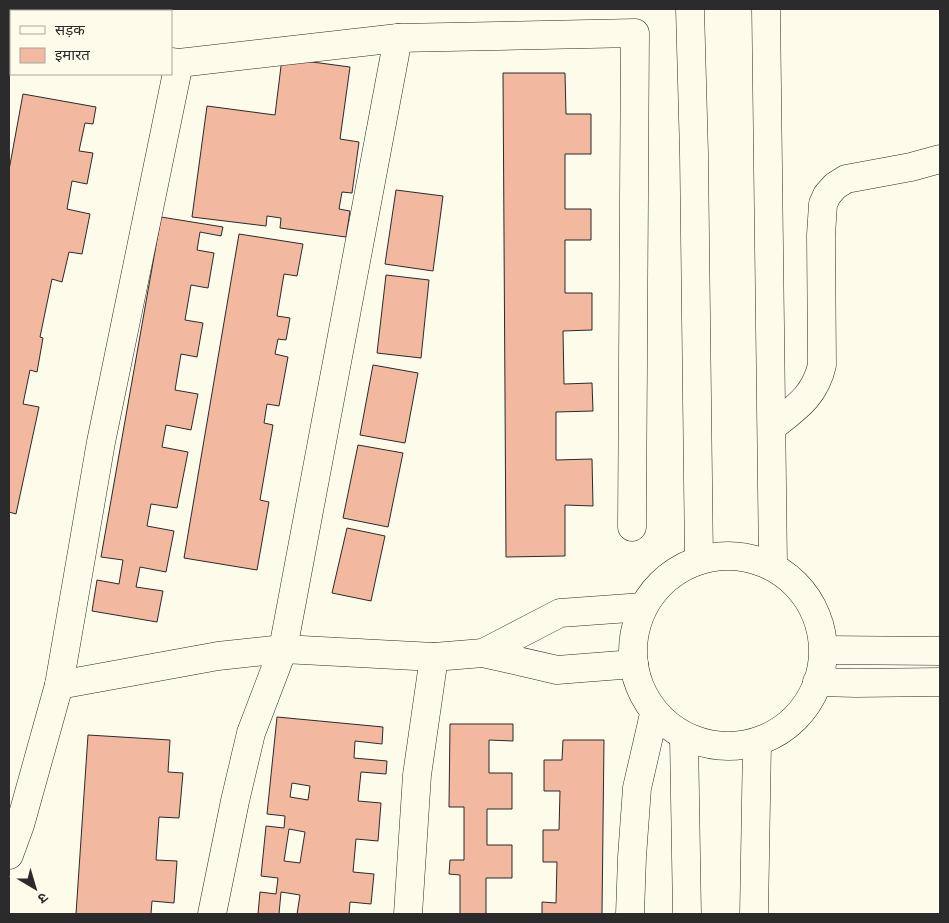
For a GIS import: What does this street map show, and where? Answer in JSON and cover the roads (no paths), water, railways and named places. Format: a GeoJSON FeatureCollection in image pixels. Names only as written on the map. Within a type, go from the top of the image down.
{"type":"FeatureCollection","features":[{"type":"Feature","properties":{"kind":"street"},"geometry":{"type":"LineString","coordinates":[[690,9],[694,154],[699,560]]}},
{"type":"Feature","properties":{"kind":"street"},"geometry":{"type":"LineString","coordinates":[[766,9],[773,565]]}},
{"type":"Feature","properties":{"kind":"street"},"geometry":{"type":"LineString","coordinates":[[9,855],[20,824],[59,685],[101,442],[175,63],[398,38],[635,33],[632,527]]}},
{"type":"Feature","properties":{"kind":"street"},"geometry":{"type":"LineString","coordinates":[[212,914],[251,733],[283,649],[398,38]]}},
{"type":"Feature","properties":{"kind":"street"},"geometry":{"type":"LineString","coordinates":[[772,427],[810,394],[818,379],[822,365],[820,235],[823,204],[827,195],[835,186],[846,179],[911,167],[940,159]]}},
{"type":"Feature","properties":{"kind":"street"},"geometry":{"type":"LineString","coordinates":[[737,555],[773,565],[802,589],[820,622],[824,650],[814,696],[790,725],[757,744],[720,747],[684,737],[654,714],[636,681],[632,643],[643,607],[666,578],[699,560],[737,555]]}},
{"type":"Feature","properties":{"kind":"street"},"geometry":{"type":"LineString","coordinates":[[484,653],[560,613],[643,607]]}},
{"type":"Feature","properties":{"kind":"street"},"geometry":{"type":"LineString","coordinates":[[59,685],[218,656],[283,649],[434,656],[484,653],[557,670],[634,664]]}},
{"type":"Feature","properties":{"kind":"street"},"geometry":{"type":"LineString","coordinates":[[824,650],[940,651]]}},
{"type":"Feature","properties":{"kind":"street"},"geometry":{"type":"LineString","coordinates":[[408,914],[418,775],[434,656]]}},
{"type":"Feature","properties":{"kind":"street"},"geometry":{"type":"LineString","coordinates":[[817,682],[940,682]]}},
{"type":"Feature","properties":{"kind":"street"},"geometry":{"type":"LineString","coordinates":[[630,914],[637,788],[654,714]]}},
{"type":"Feature","properties":{"kind":"street"},"geometry":{"type":"LineString","coordinates":[[684,737],[687,914]]}},
{"type":"Feature","properties":{"kind":"street"},"geometry":{"type":"LineString","coordinates":[[754,914],[757,744]]}}]}
